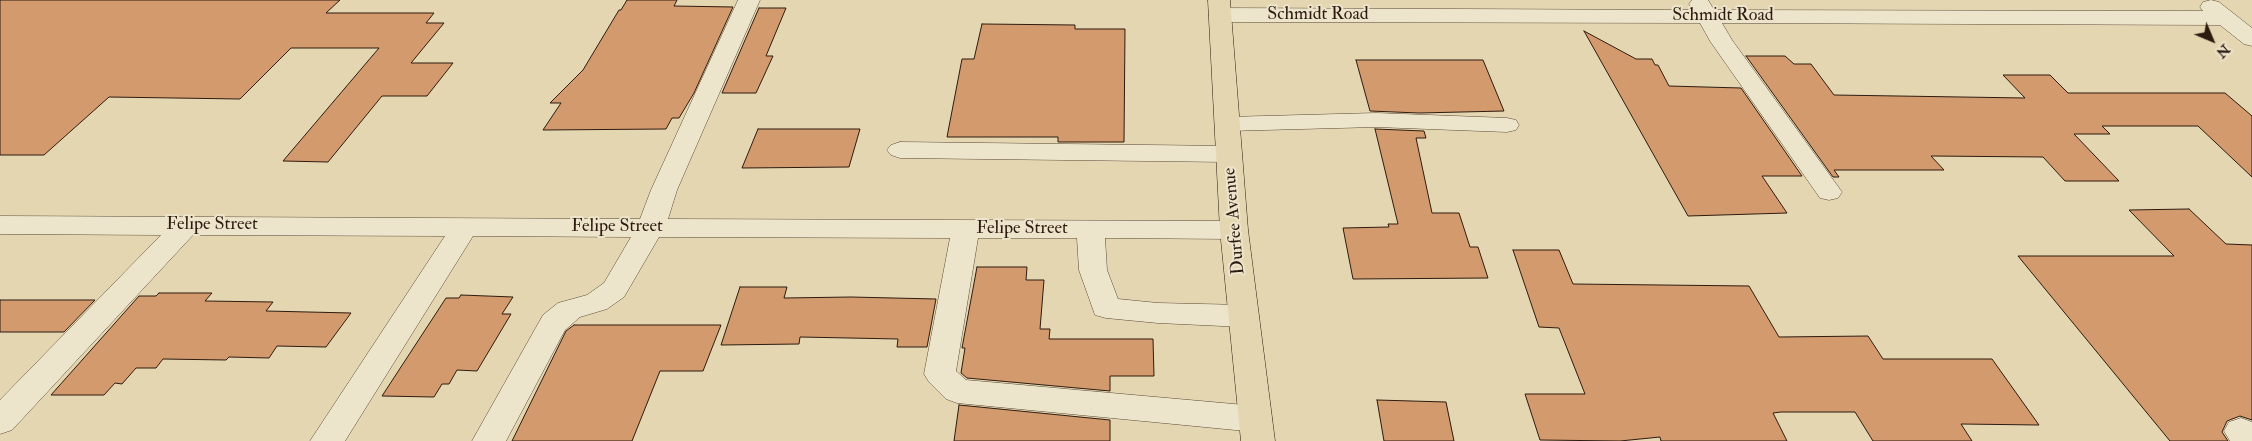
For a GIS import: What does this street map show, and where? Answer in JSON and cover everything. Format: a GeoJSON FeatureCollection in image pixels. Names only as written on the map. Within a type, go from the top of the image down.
{"type":"FeatureCollection","features":[{"type":"Feature","properties":{"kind":"main road","name":"Durfee Avenue"},"geometry":{"type":"LineString","coordinates":[[1219,7],[1234,230],[1257,430]]}},
{"type":"Feature","properties":{"kind":"street"},"geometry":{"type":"LineString","coordinates":[[489,441],[554,323],[569,310],[597,302],[614,290],[652,227],[664,190],[749,0]]}},
{"type":"Feature","properties":{"kind":"street"},"geometry":{"type":"LineString","coordinates":[[2202,0],[2252,39]]}},
{"type":"Feature","properties":{"kind":"street","name":"Schmidt Road"},"geometry":{"type":"LineString","coordinates":[[1219,7],[1703,8],[2225,18]]}},
{"type":"Feature","properties":{"kind":"street"},"geometry":{"type":"LineString","coordinates":[[1703,8],[1721,40],[1829,192]]}},
{"type":"Feature","properties":{"kind":"street"},"geometry":{"type":"LineString","coordinates":[[1227,124],[1376,120],[1506,125]]}},
{"type":"Feature","properties":{"kind":"street"},"geometry":{"type":"LineString","coordinates":[[900,150],[1229,154]]}},
{"type":"Feature","properties":{"kind":"street","name":"Felipe Street"},"geometry":{"type":"LineString","coordinates":[[0,225],[1234,230]]}},
{"type":"Feature","properties":{"kind":"street"},"geometry":{"type":"LineString","coordinates":[[0,421],[186,225]]}},
{"type":"Feature","properties":{"kind":"street"},"geometry":{"type":"LineString","coordinates":[[327,441],[465,226]]}},
{"type":"Feature","properties":{"kind":"street"},"geometry":{"type":"LineString","coordinates":[[966,229],[940,374],[957,391],[1257,430]]}},
{"type":"Feature","properties":{"kind":"street"},"geometry":{"type":"LineString","coordinates":[[1090,229],[1093,270],[1106,308],[1158,313],[1244,316]]}},
{"type":"Feature","properties":{"kind":"building"},"geometry":{"type":"Polygon","coordinates":[[[0,0],[340,0],[326,13],[434,13],[426,23],[444,23],[411,63],[453,63],[427,96],[382,96],[328,162],[283,161],[379,48],[291,48],[240,99],[109,97],[44,155],[0,155],[0,0]]]}},
{"type":"Feature","properties":{"kind":"building"},"geometry":{"type":"Polygon","coordinates":[[[627,0],[677,0],[674,6],[733,7],[694,93],[679,118],[672,118],[666,129],[543,130],[561,103],[550,103],[583,70],[627,0]]]}},
{"type":"Feature","properties":{"kind":"building"},"geometry":{"type":"Polygon","coordinates":[[[759,8],[786,8],[766,56],[773,56],[756,93],[722,93],[759,8]]]}},
{"type":"Feature","properties":{"kind":"building"},"geometry":{"type":"Polygon","coordinates":[[[982,24],[1075,25],[1075,29],[1125,29],[1124,142],[1058,142],[1058,137],[947,137],[962,59],[974,59],[982,24]]]}},
{"type":"Feature","properties":{"kind":"building"},"geometry":{"type":"Polygon","coordinates":[[[1584,31],[1636,59],[1652,59],[1655,65],[1658,65],[1669,86],[1741,88],[1802,176],[1762,176],[1787,213],[1688,216],[1584,31]]]}},
{"type":"Feature","properties":{"kind":"building"},"geometry":{"type":"Polygon","coordinates":[[[1746,56],[1785,56],[1794,64],[1811,64],[1834,95],[2025,98],[2003,75],[2050,75],[2068,93],[2225,93],[2252,116],[2252,177],[2198,126],[2102,126],[2110,134],[2074,134],[2119,181],[2065,181],[2043,157],[1931,156],[1944,170],[1834,170],[1839,177],[1833,177],[1746,56]]]}},
{"type":"Feature","properties":{"kind":"building"},"geometry":{"type":"Polygon","coordinates":[[[1356,60],[1483,60],[1504,111],[1419,113],[1370,111],[1356,60]]]}},
{"type":"Feature","properties":{"kind":"building"},"geometry":{"type":"Polygon","coordinates":[[[758,129],[860,129],[849,167],[742,168],[758,129]]]}},
{"type":"Feature","properties":{"kind":"building"},"geometry":{"type":"Polygon","coordinates":[[[1375,129],[1424,131],[1426,138],[1416,138],[1432,213],[1459,213],[1470,247],[1478,247],[1488,278],[1353,279],[1343,228],[1389,227],[1388,224],[1398,224],[1375,129]]]}},
{"type":"Feature","properties":{"kind":"building"},"geometry":{"type":"Polygon","coordinates":[[[2189,209],[2226,244],[2252,245],[2252,420],[2240,416],[2227,421],[2222,432],[2228,441],[2170,441],[2018,256],[2174,256],[2129,210],[2189,209]]]}},
{"type":"Feature","properties":{"kind":"building"},"geometry":{"type":"Polygon","coordinates":[[[1513,250],[1559,250],[1573,284],[1749,286],[1779,337],[1868,336],[1883,359],[1992,359],[2039,425],[1961,424],[1972,441],[1873,441],[1855,412],[1781,412],[1773,413],[1787,441],[1661,441],[1660,437],[1620,441],[1540,440],[1525,394],[1585,394],[1559,328],[1539,327],[1513,250]]]}},
{"type":"Feature","properties":{"kind":"building"},"geometry":{"type":"Polygon","coordinates":[[[977,267],[1027,267],[1026,280],[1044,280],[1040,329],[1050,329],[1049,339],[1153,339],[1154,376],[1110,376],[1110,391],[967,378],[961,373],[965,348],[962,348],[977,267]]]}},
{"type":"Feature","properties":{"kind":"building"},"geometry":{"type":"Polygon","coordinates":[[[740,287],[787,287],[784,298],[936,299],[927,347],[897,347],[898,339],[800,337],[799,344],[721,345],[740,287]]]}},
{"type":"Feature","properties":{"kind":"building"},"geometry":{"type":"Polygon","coordinates":[[[159,293],[212,293],[205,301],[273,302],[266,311],[351,313],[326,347],[277,346],[269,358],[229,357],[226,360],[163,359],[156,368],[136,368],[122,384],[115,383],[104,395],[51,395],[139,296],[156,296],[159,293]]]}},
{"type":"Feature","properties":{"kind":"building"},"geometry":{"type":"Polygon","coordinates":[[[461,295],[513,297],[502,314],[511,314],[477,371],[457,370],[449,384],[442,384],[434,397],[382,396],[446,298],[459,298],[461,295]]]}},
{"type":"Feature","properties":{"kind":"building"},"geometry":{"type":"Polygon","coordinates":[[[0,300],[95,300],[64,332],[0,332],[0,300]]]}},
{"type":"Feature","properties":{"kind":"building"},"geometry":{"type":"Polygon","coordinates":[[[574,325],[721,325],[703,371],[660,371],[632,441],[512,441],[566,331],[574,325]]]}},
{"type":"Feature","properties":{"kind":"building"},"geometry":{"type":"Polygon","coordinates":[[[1377,400],[1446,402],[1454,441],[1384,441],[1377,400]]]}},
{"type":"Feature","properties":{"kind":"building"},"geometry":{"type":"Polygon","coordinates":[[[959,405],[1110,420],[1110,441],[954,441],[959,405]]]}}]}
